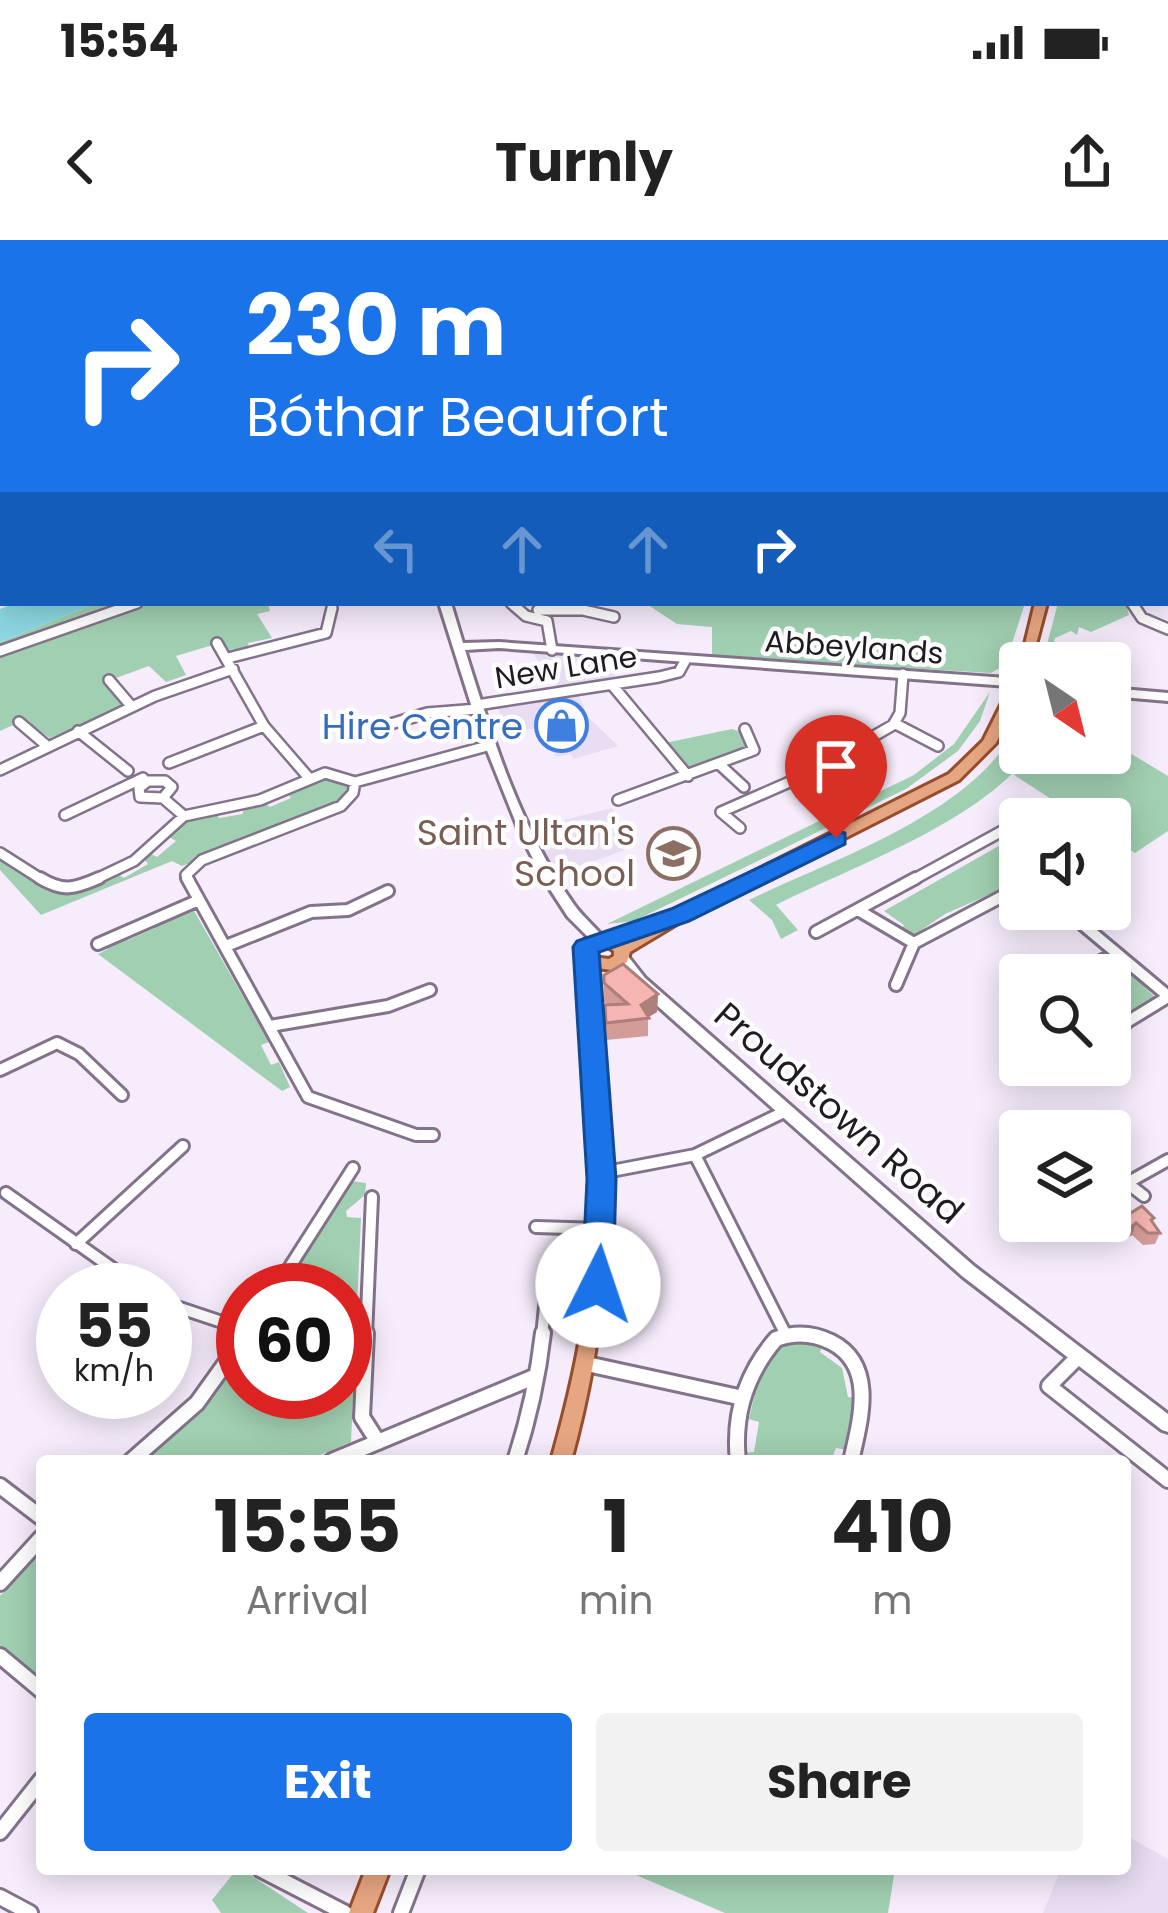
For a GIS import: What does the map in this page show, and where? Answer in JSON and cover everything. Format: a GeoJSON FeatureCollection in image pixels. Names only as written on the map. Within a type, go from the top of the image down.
{"type":"FeatureCollection","features":[{"type":"Feature","properties":{"kind":"main road"},"geometry":{"type":"LineString","coordinates":[[446,606],[491,745],[543,863],[581,924],[608,955]]}},
{"type":"Feature","properties":{"kind":"main road"},"geometry":{"type":"LineString","coordinates":[[1031,642],[1040,606]]}},
{"type":"Feature","properties":{"kind":"main road","name":"New Lane"},"geometry":{"type":"LineString","coordinates":[[450,622],[469,639],[499,645],[685,661]]}},
{"type":"Feature","properties":{"kind":"main road","name":"New Lane"},"geometry":{"type":"LineString","coordinates":[[458,647],[499,645]]}},
{"type":"Feature","properties":{"kind":"main road","name":"Abbeylands"},"geometry":{"type":"LineString","coordinates":[[685,661],[999,680]]}},
{"type":"Feature","properties":{"kind":"main road"},"geometry":{"type":"LineString","coordinates":[[1131,694],[1168,697]]}},
{"type":"Feature","properties":{"kind":"main road"},"geometry":{"type":"LineString","coordinates":[[563,1455],[586,1364],[602,1228],[588,993],[608,955],[954,777],[988,743],[999,722]]}},
{"type":"Feature","properties":{"kind":"main road","name":"Proudstown Road"},"geometry":{"type":"LineString","coordinates":[[608,955],[968,1271],[1168,1424]]}},
{"type":"Feature","properties":{"kind":"main road"},"geometry":{"type":"LineString","coordinates":[[361,1913],[376,1875]]}},
{"type":"Feature","properties":{"kind":"street"},"geometry":{"type":"LineString","coordinates":[[0,651],[128,606]]}},
{"type":"Feature","properties":{"kind":"street"},"geometry":{"type":"LineString","coordinates":[[514,606],[526,616],[548,623]]}},
{"type":"Feature","properties":{"kind":"street"},"geometry":{"type":"LineString","coordinates":[[1134,606],[1142,618],[1168,629]]}},
{"type":"Feature","properties":{"kind":"street"},"geometry":{"type":"LineString","coordinates":[[228,658],[326,633],[332,608]]}},
{"type":"Feature","properties":{"kind":"street"},"geometry":{"type":"LineString","coordinates":[[538,610],[614,616]]}},
{"type":"Feature","properties":{"kind":"street"},"geometry":{"type":"LineString","coordinates":[[550,612],[552,650]]}},
{"type":"Feature","properties":{"kind":"street"},"geometry":{"type":"LineString","coordinates":[[217,643],[264,725],[308,778]]}},
{"type":"Feature","properties":{"kind":"street","name":"New Lane"},"geometry":{"type":"LineString","coordinates":[[384,726],[427,713],[679,672],[685,661]]}},
{"type":"Feature","properties":{"kind":"street"},"geometry":{"type":"LineString","coordinates":[[0,770],[132,707],[232,669]]}},
{"type":"Feature","properties":{"kind":"street"},"geometry":{"type":"LineString","coordinates":[[740,828],[722,812],[843,757],[894,723],[900,713],[903,674]]}},
{"type":"Feature","properties":{"kind":"street"},"geometry":{"type":"LineString","coordinates":[[110,680],[132,707]]}},
{"type":"Feature","properties":{"kind":"street"},"geometry":{"type":"LineString","coordinates":[[613,686],[688,776]]}},
{"type":"Feature","properties":{"kind":"street"},"geometry":{"type":"LineString","coordinates":[[19,722],[46,745]]}},
{"type":"Feature","properties":{"kind":"street"},"geometry":{"type":"LineString","coordinates":[[894,723],[938,746]]}},
{"type":"Feature","properties":{"kind":"street"},"geometry":{"type":"LineString","coordinates":[[169,763],[264,725]]}},
{"type":"Feature","properties":{"kind":"street"},"geometry":{"type":"LineString","coordinates":[[619,800],[754,750],[745,729]]}},
{"type":"Feature","properties":{"kind":"street"},"geometry":{"type":"LineString","coordinates":[[79,731],[128,771]]}},
{"type":"Feature","properties":{"kind":"street"},"geometry":{"type":"LineString","coordinates":[[0,853],[58,889],[76,888],[134,861],[184,816],[260,800],[308,778],[333,773],[356,782],[491,745]]}},
{"type":"Feature","properties":{"kind":"street"},"geometry":{"type":"LineString","coordinates":[[718,764],[744,788]]}},
{"type":"Feature","properties":{"kind":"street"},"geometry":{"type":"LineString","coordinates":[[65,815],[155,773]]}},
{"type":"Feature","properties":{"kind":"street"},"geometry":{"type":"LineString","coordinates":[[143,781],[140,797],[163,798],[184,816]]}},
{"type":"Feature","properties":{"kind":"street"},"geometry":{"type":"LineString","coordinates":[[143,781],[170,784],[171,792],[163,798]]}},
{"type":"Feature","properties":{"kind":"street"},"geometry":{"type":"LineString","coordinates":[[356,782],[353,794],[341,806],[194,864],[186,875],[308,1097],[416,1135],[433,1135]]}},
{"type":"Feature","properties":{"kind":"street"},"geometry":{"type":"LineString","coordinates":[[816,932],[999,833]]}},
{"type":"Feature","properties":{"kind":"street"},"geometry":{"type":"LineString","coordinates":[[226,946],[318,910],[348,910],[388,891]]}},
{"type":"Feature","properties":{"kind":"street"},"geometry":{"type":"LineString","coordinates":[[896,985],[914,943],[999,897]]}},
{"type":"Feature","properties":{"kind":"street"},"geometry":{"type":"LineString","coordinates":[[98,944],[199,900]]}},
{"type":"Feature","properties":{"kind":"street"},"geometry":{"type":"LineString","coordinates":[[858,910],[914,943]]}},
{"type":"Feature","properties":{"kind":"street"},"geometry":{"type":"LineString","coordinates":[[1090,930],[1168,997],[1131,1020]]}},
{"type":"Feature","properties":{"kind":"street"},"geometry":{"type":"LineString","coordinates":[[270,1026],[316,1014],[378,1012],[430,989]]}},
{"type":"Feature","properties":{"kind":"street"},"geometry":{"type":"LineString","coordinates":[[0,1070],[57,1043],[79,1054],[122,1095]]}},
{"type":"Feature","properties":{"kind":"street"},"geometry":{"type":"LineString","coordinates":[[601,1173],[695,1155],[786,1111]]}},
{"type":"Feature","properties":{"kind":"street"},"geometry":{"type":"LineString","coordinates":[[76,1244],[183,1147]]}},
{"type":"Feature","properties":{"kind":"street"},"geometry":{"type":"LineString","coordinates":[[695,1155],[786,1334]]}},
{"type":"Feature","properties":{"kind":"street"},"geometry":{"type":"LineString","coordinates":[[1131,1181],[1168,1160]]}},
{"type":"Feature","properties":{"kind":"street"},"geometry":{"type":"LineString","coordinates":[[292,1263],[352,1168]]}},
{"type":"Feature","properties":{"kind":"street"},"geometry":{"type":"LineString","coordinates":[[1131,1186],[1144,1196]]}},
{"type":"Feature","properties":{"kind":"street"},"geometry":{"type":"LineString","coordinates":[[6,1192],[104,1263]]}},
{"type":"Feature","properties":{"kind":"street"},"geometry":{"type":"LineString","coordinates":[[372,1197],[362,1417],[378,1442]]}},
{"type":"Feature","properties":{"kind":"street"},"geometry":{"type":"LineString","coordinates":[[536,1227],[602,1228]]}},
{"type":"Feature","properties":{"kind":"street"},"geometry":{"type":"LineString","coordinates":[[517,1455],[532,1410],[548,1277]]}},
{"type":"Feature","properties":{"kind":"street"},"geometry":{"type":"LineString","coordinates":[[738,1455],[736,1433],[743,1398],[757,1362],[786,1334]]}},
{"type":"Feature","properties":{"kind":"street"},"geometry":{"type":"LineString","coordinates":[[786,1334],[832,1342],[860,1367],[863,1390],[852,1455]]}},
{"type":"Feature","properties":{"kind":"street"},"geometry":{"type":"LineString","coordinates":[[1079,1356],[1049,1386],[1168,1480]]}},
{"type":"Feature","properties":{"kind":"street"},"geometry":{"type":"LineString","coordinates":[[586,1364],[743,1398]]}},
{"type":"Feature","properties":{"kind":"street"},"geometry":{"type":"LineString","coordinates":[[138,1455],[197,1403],[216,1377]]}},
{"type":"Feature","properties":{"kind":"street"},"geometry":{"type":"LineString","coordinates":[[347,1455],[534,1377]]}},
{"type":"Feature","properties":{"kind":"street"},"geometry":{"type":"LineString","coordinates":[[0,1486],[36,1513]]}},
{"type":"Feature","properties":{"kind":"street"},"geometry":{"type":"LineString","coordinates":[[0,1583],[36,1544]]}},
{"type":"Feature","properties":{"kind":"street"},"geometry":{"type":"LineString","coordinates":[[0,1656],[36,1686]]}},
{"type":"Feature","properties":{"kind":"street"},"geometry":{"type":"LineString","coordinates":[[0,1832],[36,1787]]}},
{"type":"Feature","properties":{"kind":"street"},"geometry":{"type":"LineString","coordinates":[[272,1875],[345,1913]]}},
{"type":"Feature","properties":{"kind":"street"},"geometry":{"type":"LineString","coordinates":[[401,1913],[416,1875]]}},
{"type":"Feature","properties":{"kind":"street"},"geometry":{"type":"LineString","coordinates":[[0,1897],[30,1913]]}},
{"type":"Feature","properties":{"kind":"shaded area"},"geometry":{"type":"Polygon","coordinates":[[[531,651],[604,656],[618,681],[559,690],[531,651]]]}},
{"type":"Feature","properties":{"kind":"shaded area"},"geometry":{"type":"Polygon","coordinates":[[[578,694],[588,717],[618,746],[574,759],[570,754],[556,757],[538,728],[499,734],[495,725],[501,724],[498,704],[578,694]]]}},
{"type":"Feature","properties":{"kind":"shaded area"},"geometry":{"type":"Polygon","coordinates":[[[612,808],[635,846],[557,875],[532,828],[612,808]]]}},
{"type":"Feature","properties":{"kind":"shaded area"},"geometry":{"type":"Polygon","coordinates":[[[1131,1838],[1168,1859],[1168,1913],[1043,1913],[1059,1875],[1131,1875],[1131,1838]]]}},
{"type":"Feature","properties":{"kind":"green space"},"geometry":{"type":"Polygon","coordinates":[[[90,606],[269,606],[270,611],[257,614],[272,638],[229,650],[223,642],[176,656],[186,675],[166,682],[149,666],[105,682],[125,706],[50,738],[24,720],[0,731],[0,642],[90,606]]]}},
{"type":"Feature","properties":{"kind":"green space"},"geometry":{"type":"Polygon","coordinates":[[[650,606],[1024,606],[1012,642],[999,642],[999,668],[991,673],[712,657],[712,627],[677,624],[650,606]]]}},
{"type":"Feature","properties":{"kind":"green space"},"geometry":{"type":"Polygon","coordinates":[[[1057,606],[1127,606],[1129,615],[1091,632],[1079,627],[1077,635],[1071,631],[1048,642],[1057,606]]]}},
{"type":"Feature","properties":{"kind":"green space"},"geometry":{"type":"Polygon","coordinates":[[[990,692],[980,721],[958,751],[906,789],[634,921],[607,924],[914,775],[954,744],[990,692]]]}},
{"type":"Feature","properties":{"kind":"green space"},"geometry":{"type":"Polygon","coordinates":[[[732,729],[744,733],[749,747],[690,770],[665,743],[732,729]]]}},
{"type":"Feature","properties":{"kind":"green space"},"geometry":{"type":"Polygon","coordinates":[[[999,754],[999,774],[1011,774],[947,822],[776,905],[798,930],[781,939],[772,920],[749,900],[901,829],[972,782],[999,754]]]}},
{"type":"Feature","properties":{"kind":"green space"},"geometry":{"type":"Polygon","coordinates":[[[1131,754],[1168,776],[1168,831],[1135,853],[1131,850],[1131,798],[1050,798],[1014,775],[1131,774],[1131,754]]]}},
{"type":"Feature","properties":{"kind":"green space"},"geometry":{"type":"Polygon","coordinates":[[[328,776],[349,786],[340,800],[322,811],[182,866],[172,861],[41,915],[0,870],[0,860],[45,885],[69,891],[118,874],[124,878],[148,864],[144,859],[151,854],[157,857],[176,841],[169,837],[186,820],[216,812],[219,818],[243,814],[243,808],[265,803],[270,807],[291,798],[287,792],[328,776]]]}},
{"type":"Feature","properties":{"kind":"green space"},"geometry":{"type":"Polygon","coordinates":[[[999,846],[999,890],[945,914],[914,935],[901,930],[904,925],[884,911],[999,846]]]}},
{"type":"Feature","properties":{"kind":"green space"},"geometry":{"type":"Polygon","coordinates":[[[193,909],[269,1042],[261,1045],[271,1065],[279,1062],[290,1087],[282,1091],[98,954],[108,949],[106,943],[124,936],[128,940],[155,928],[153,923],[193,909]]]}},
{"type":"Feature","properties":{"kind":"green space"},"geometry":{"type":"Polygon","coordinates":[[[1131,974],[1155,997],[1131,1013],[1131,974]]]}},
{"type":"Feature","properties":{"kind":"green space"},"geometry":{"type":"Polygon","coordinates":[[[352,1181],[366,1183],[365,1195],[346,1211],[347,1217],[361,1218],[359,1263],[299,1263],[352,1181]]]}},
{"type":"Feature","properties":{"kind":"green space"},"geometry":{"type":"Polygon","coordinates":[[[805,1339],[824,1342],[820,1352],[842,1368],[848,1397],[858,1398],[847,1450],[836,1448],[833,1455],[743,1455],[754,1452],[759,1422],[749,1419],[758,1380],[775,1348],[805,1339]]]}},
{"type":"Feature","properties":{"kind":"green space"},"geometry":{"type":"Polygon","coordinates":[[[216,1389],[216,1419],[352,1419],[351,1442],[320,1455],[151,1455],[216,1389]]]}},
{"type":"Feature","properties":{"kind":"green space"},"geometry":{"type":"Polygon","coordinates":[[[36,1557],[36,1677],[0,1646],[0,1596],[36,1557]]]}},
{"type":"Feature","properties":{"kind":"green space"},"geometry":{"type":"Polygon","coordinates":[[[232,1875],[250,1875],[308,1913],[221,1913],[212,1900],[232,1875]]]}},
{"type":"Feature","properties":{"kind":"green space"},"geometry":{"type":"Polygon","coordinates":[[[636,1875],[894,1875],[888,1913],[725,1913],[636,1875]]]}},
{"type":"Feature","properties":{"kind":"water"},"geometry":{"type":"Polygon","coordinates":[[[8,606],[90,606],[0,642],[0,609],[8,606]]]}},
{"type":"Feature","properties":{"kind":"building"},"geometry":{"type":"Polygon","coordinates":[[[623,964],[658,994],[641,1005],[649,1018],[606,1023],[605,1005],[628,1004],[604,983],[604,975],[623,964]]]}},
{"type":"Feature","properties":{"kind":"building"},"geometry":{"type":"Polygon","coordinates":[[[1142,1206],[1160,1233],[1148,1233],[1136,1223],[1131,1227],[1131,1213],[1142,1206]]]}},
{"type":"Feature","properties":{"kind":"place","name":"Hire Centre"},"geometry":{"type":"Point","coordinates":[562,726]}},
{"type":"Feature","properties":{"kind":"place","name":"Saint Ultan's School"},"geometry":{"type":"Point","coordinates":[674,853]}},
{"type":"Feature","properties":{"kind":"route"},"geometry":{"type":"LineString","coordinates":[[598,1285],[602,1179],[586,947],[680,915],[836,838]]}}]}
